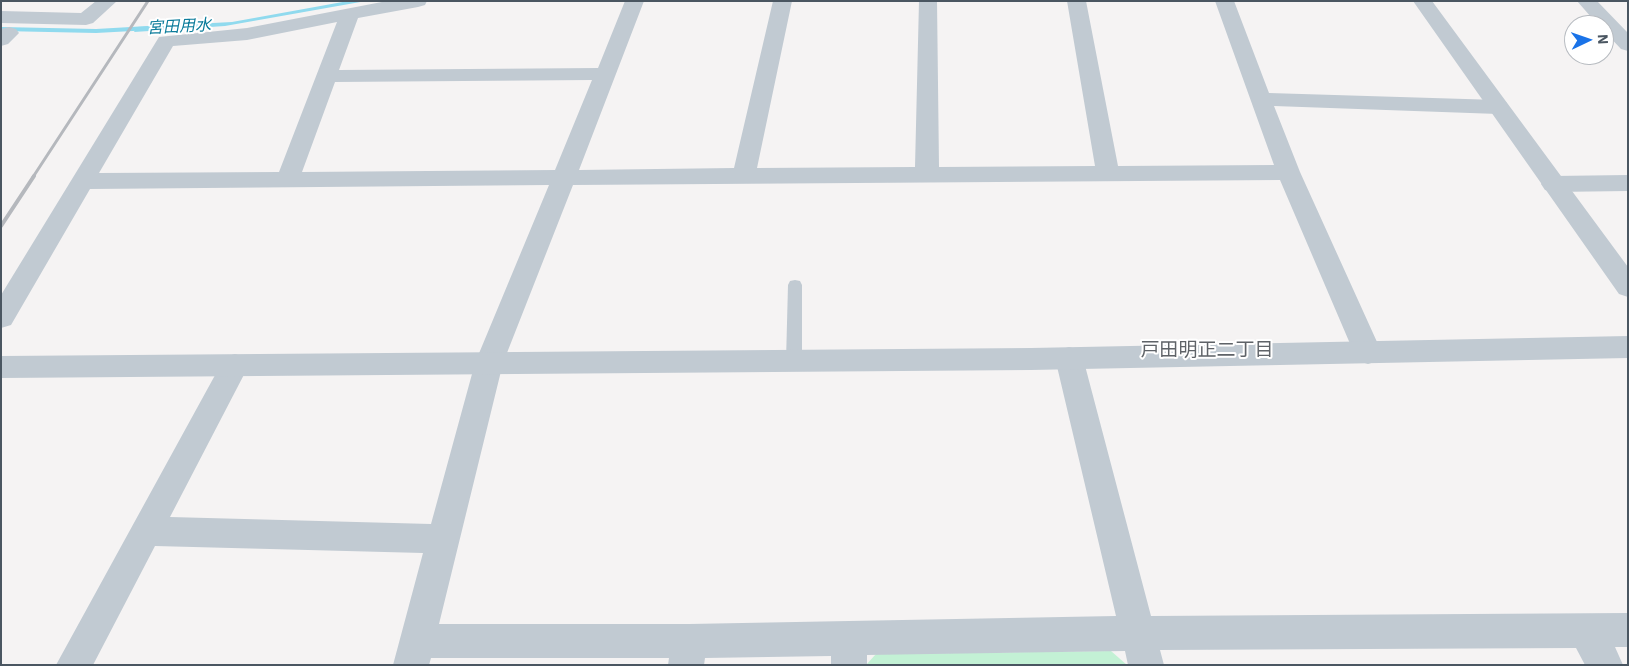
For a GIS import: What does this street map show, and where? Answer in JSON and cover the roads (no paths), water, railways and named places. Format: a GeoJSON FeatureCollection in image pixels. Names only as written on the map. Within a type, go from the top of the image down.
{"type":"FeatureCollection","features":[{"type":"Feature","properties":{"kind":"street"},"geometry":{"type":"LineString","coordinates":[[4,30],[86,18],[108,1]]}},
{"type":"Feature","properties":{"kind":"street"},"geometry":{"type":"LineString","coordinates":[[1,318],[166,41],[247,34],[418,1]]}},
{"type":"Feature","properties":{"kind":"street"},"geometry":{"type":"LineString","coordinates":[[635,1],[489,363],[414,653],[1142,649],[1586,630],[1628,630]]}},
{"type":"Feature","properties":{"kind":"street"},"geometry":{"type":"LineString","coordinates":[[744,175],[783,1]]}},
{"type":"Feature","properties":{"kind":"street"},"geometry":{"type":"LineString","coordinates":[[927,174],[928,1]]}},
{"type":"Feature","properties":{"kind":"street"},"geometry":{"type":"LineString","coordinates":[[1076,1],[1108,173]]}},
{"type":"Feature","properties":{"kind":"street"},"geometry":{"type":"LineString","coordinates":[[1224,1],[1288,172],[1368,353]]}},
{"type":"Feature","properties":{"kind":"street"},"geometry":{"type":"LineString","coordinates":[[1422,1],[1628,287]]}},
{"type":"Feature","properties":{"kind":"street"},"geometry":{"type":"LineString","coordinates":[[1586,1],[1628,44]]}},
{"type":"Feature","properties":{"kind":"street"},"geometry":{"type":"LineString","coordinates":[[288,178],[350,14]]}},
{"type":"Feature","properties":{"kind":"street"},"geometry":{"type":"LineString","coordinates":[[327,76],[606,74]]}},
{"type":"Feature","properties":{"kind":"street"},"geometry":{"type":"LineString","coordinates":[[1262,99],[1498,107]]}},
{"type":"Feature","properties":{"kind":"street"},"geometry":{"type":"LineString","coordinates":[[84,181],[1288,172]]}},
{"type":"Feature","properties":{"kind":"street"},"geometry":{"type":"LineString","coordinates":[[1553,184],[1628,183]]}},
{"type":"Feature","properties":{"kind":"street"},"geometry":{"type":"LineString","coordinates":[[1,367],[1069,358],[1628,347]]}},
{"type":"Feature","properties":{"kind":"street"},"geometry":{"type":"LineString","coordinates":[[1069,358],[1142,649]]}},
{"type":"Feature","properties":{"kind":"street"},"geometry":{"type":"LineString","coordinates":[[74,665],[235,365]]}},
{"type":"Feature","properties":{"kind":"street"},"geometry":{"type":"LineString","coordinates":[[146,531],[444,539]]}},
{"type":"Feature","properties":{"kind":"street"},"geometry":{"type":"LineString","coordinates":[[1586,630],[1605,665]]}},
{"type":"Feature","properties":{"kind":"lane"},"geometry":{"type":"LineString","coordinates":[[794,361],[795,285]]}},
{"type":"Feature","properties":{"kind":"water"},"geometry":{"type":"Polygon","coordinates":[[[348,1],[366,1],[225,26],[134,32],[137,27],[232,22],[348,1]]]}},
{"type":"Feature","properties":{"kind":"waterway","name":"宮田用水"},"geometry":{"type":"LineString","coordinates":[[1,29],[96,31],[148,28]]}},
{"type":"Feature","properties":{"kind":"railway"},"geometry":{"type":"LineString","coordinates":[[33,177],[148,1]]}},
{"type":"Feature","properties":{"kind":"railway"},"geometry":{"type":"LineString","coordinates":[[1,226],[34,176]]}},
{"type":"Feature","properties":{"kind":"district","name":"戸田明正二丁目"},"geometry":{"type":"Point","coordinates":[1207,351]}}]}
